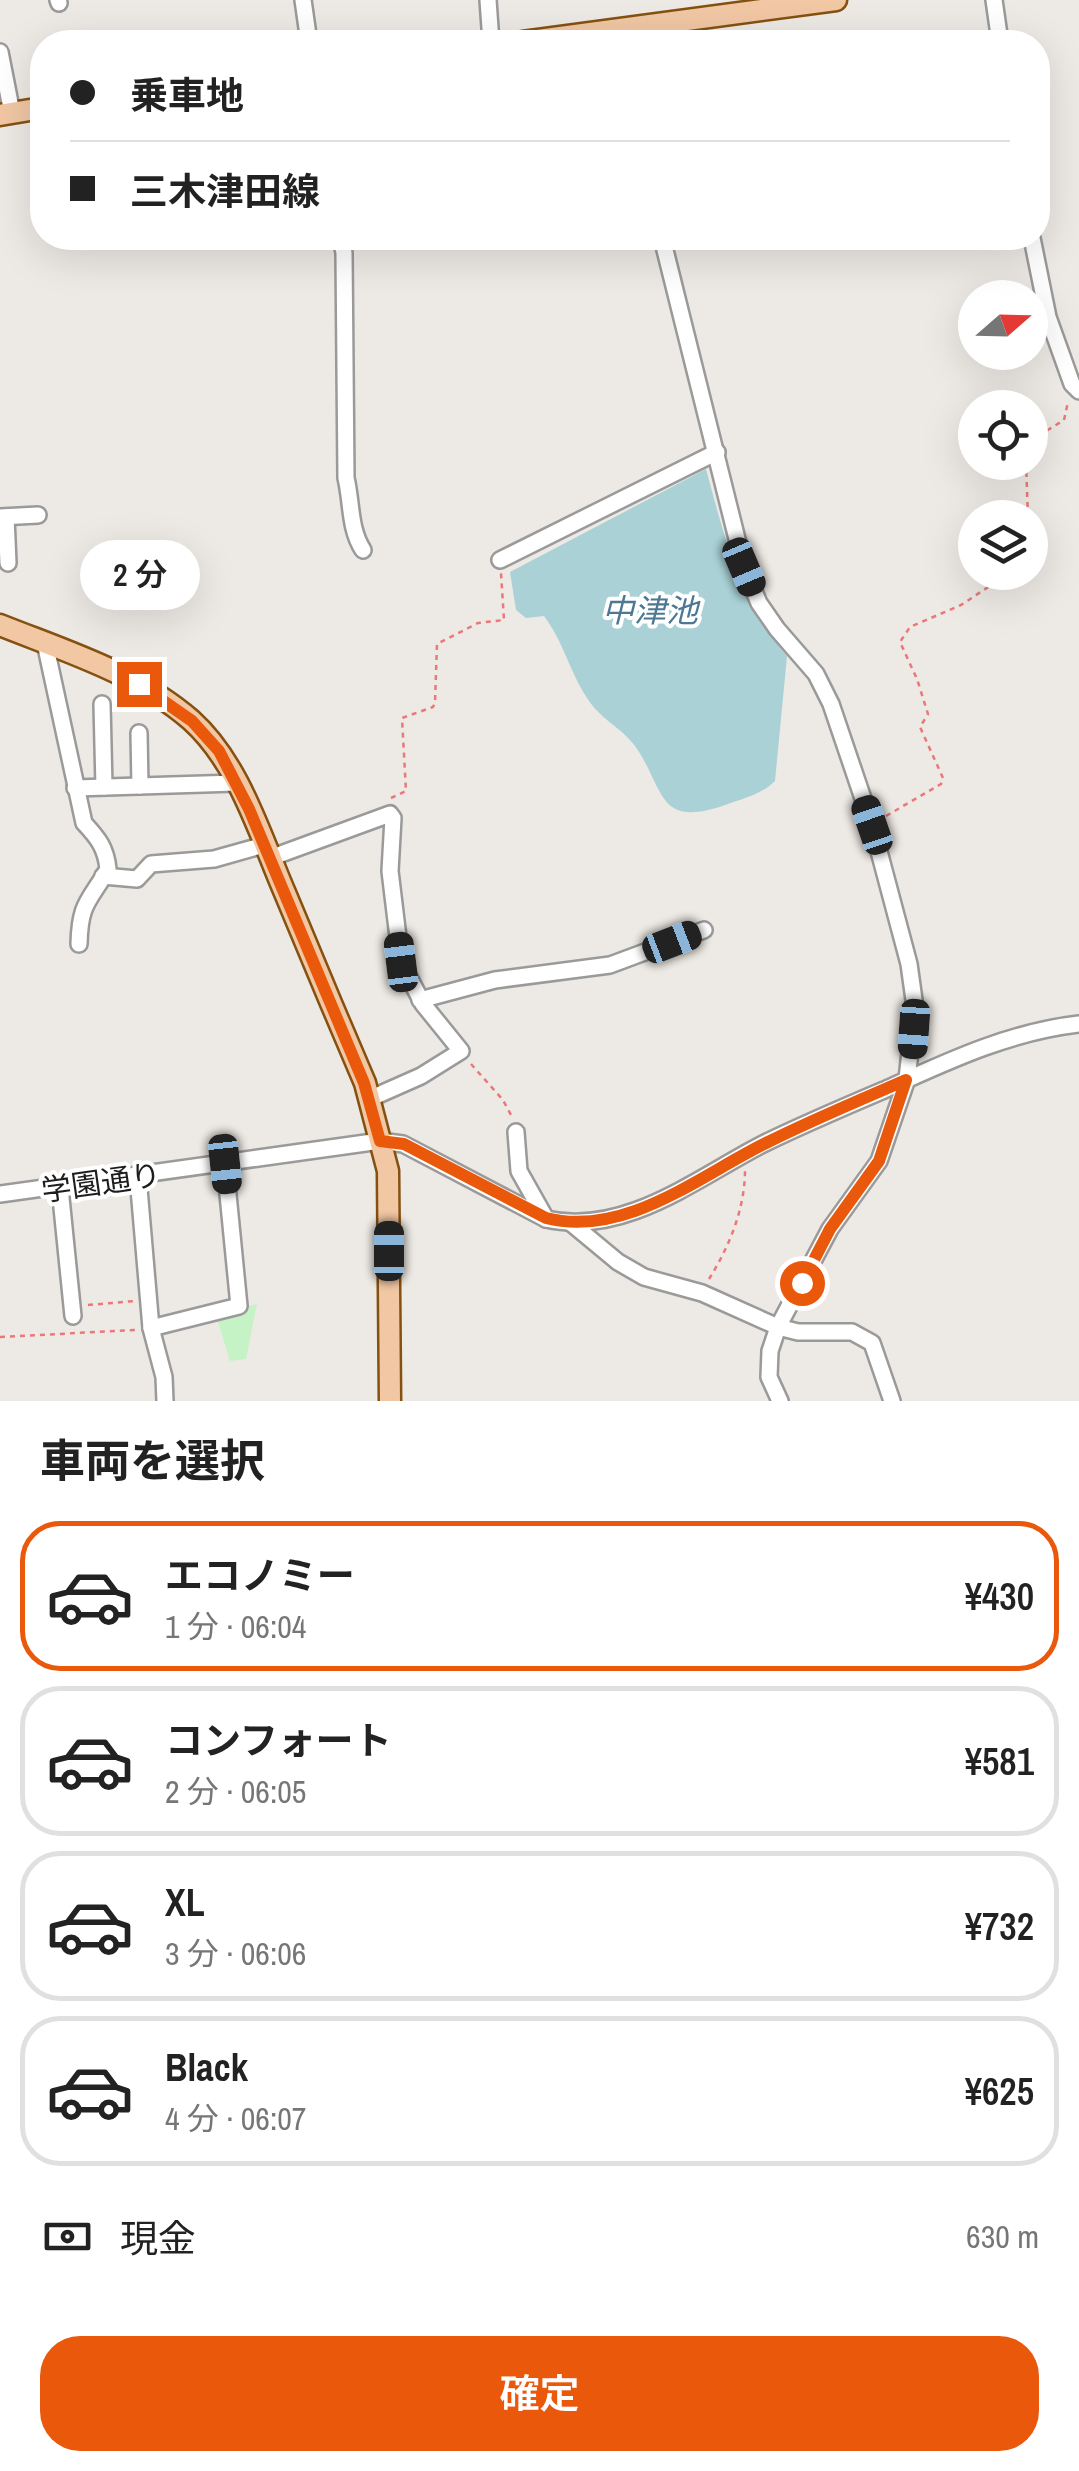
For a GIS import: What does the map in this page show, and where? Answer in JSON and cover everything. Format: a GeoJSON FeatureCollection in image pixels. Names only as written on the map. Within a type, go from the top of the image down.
{"type":"FeatureCollection","features":[{"type":"Feature","properties":{"kind":"main road"},"geometry":{"type":"LineString","coordinates":[[641,30],[752,5],[836,0]]}},
{"type":"Feature","properties":{"kind":"main road"},"geometry":{"type":"LineString","coordinates":[[3,114],[30,110]]}},
{"type":"Feature","properties":{"kind":"main road"},"geometry":{"type":"LineString","coordinates":[[0,624],[120,674],[157,694],[192,721],[219,751],[236,783],[369,1099],[388,1171],[390,1401]]}},
{"type":"Feature","properties":{"kind":"street"},"geometry":{"type":"LineString","coordinates":[[302,0],[306,30]]}},
{"type":"Feature","properties":{"kind":"street"},"geometry":{"type":"LineString","coordinates":[[488,0],[491,30]]}},
{"type":"Feature","properties":{"kind":"street"},"geometry":{"type":"LineString","coordinates":[[994,0],[998,30]]}},
{"type":"Feature","properties":{"kind":"street"},"geometry":{"type":"LineString","coordinates":[[0,52],[3,114]]}},
{"type":"Feature","properties":{"kind":"street"},"geometry":{"type":"LineString","coordinates":[[341,250],[346,478],[353,534],[363,550]]}},
{"type":"Feature","properties":{"kind":"street"},"geometry":{"type":"LineString","coordinates":[[665,250],[744,567],[759,602],[816,674],[831,704],[872,825],[909,964],[915,1006],[906,1080],[879,1161],[830,1229],[778,1327],[770,1351],[769,1377],[780,1401]]}},
{"type":"Feature","properties":{"kind":"street"},"geometry":{"type":"LineString","coordinates":[[1034,250],[1048,317],[1076,387]]}},
{"type":"Feature","properties":{"kind":"street"},"geometry":{"type":"LineString","coordinates":[[500,560],[717,452]]}},
{"type":"Feature","properties":{"kind":"street"},"geometry":{"type":"LineString","coordinates":[[8,563],[3,517],[38,515]]}},
{"type":"Feature","properties":{"kind":"street"},"geometry":{"type":"LineString","coordinates":[[45,643],[84,823],[100,840],[108,869],[83,908],[79,944]]}},
{"type":"Feature","properties":{"kind":"street"},"geometry":{"type":"LineString","coordinates":[[102,704],[104,787]]}},
{"type":"Feature","properties":{"kind":"street"},"geometry":{"type":"LineString","coordinates":[[138,733],[140,786]]}},
{"type":"Feature","properties":{"kind":"street"},"geometry":{"type":"LineString","coordinates":[[75,788],[236,783]]}},
{"type":"Feature","properties":{"kind":"street"},"geometry":{"type":"LineString","coordinates":[[104,876],[137,879],[150,864],[267,852],[390,814],[395,824],[390,871],[401,962],[420,1000],[461,1051],[421,1076],[369,1099]]}},
{"type":"Feature","properties":{"kind":"street"},"geometry":{"type":"LineString","coordinates":[[420,1000],[496,980],[610,965],[704,930]]}},
{"type":"Feature","properties":{"kind":"street"},"geometry":{"type":"LineString","coordinates":[[380,1141],[404,1144],[546,1218],[572,1224],[597,1222],[629,1213],[746,1153],[992,1043],[1079,1024]]}},
{"type":"Feature","properties":{"kind":"street"},"geometry":{"type":"LineString","coordinates":[[516,1132],[519,1171],[546,1218]]}},
{"type":"Feature","properties":{"kind":"street","name":"学園通り"},"geometry":{"type":"LineString","coordinates":[[0,1194],[380,1141]]}},
{"type":"Feature","properties":{"kind":"street"},"geometry":{"type":"LineString","coordinates":[[152,1328],[239,1306],[225,1164]]}},
{"type":"Feature","properties":{"kind":"street"},"geometry":{"type":"LineString","coordinates":[[138,1177],[152,1328],[164,1377],[165,1401]]}},
{"type":"Feature","properties":{"kind":"street"},"geometry":{"type":"LineString","coordinates":[[60,1188],[72,1312]]}},
{"type":"Feature","properties":{"kind":"street"},"geometry":{"type":"LineString","coordinates":[[572,1224],[618,1262],[644,1276],[698,1292],[778,1327],[798,1332],[852,1332],[872,1343],[892,1401]]}},
{"type":"Feature","properties":{"kind":"path"},"geometry":{"type":"LineString","coordinates":[[1048,430],[1064,420],[1076,387]]}},
{"type":"Feature","properties":{"kind":"path"},"geometry":{"type":"LineString","coordinates":[[390,814],[391,798],[406,791],[402,718],[433,708],[435,703],[436,644],[478,622],[504,620],[500,560]]}},
{"type":"Feature","properties":{"kind":"path"},"geometry":{"type":"LineString","coordinates":[[872,825],[941,784],[943,778],[920,727],[928,714],[900,642],[910,628],[962,605],[984,590]]}},
{"type":"Feature","properties":{"kind":"path"},"geometry":{"type":"LineString","coordinates":[[461,1051],[503,1100],[516,1132]]}},
{"type":"Feature","properties":{"kind":"path"},"geometry":{"type":"LineString","coordinates":[[698,1292],[730,1240],[745,1186],[746,1153]]}},
{"type":"Feature","properties":{"kind":"path"},"geometry":{"type":"LineString","coordinates":[[72,1312],[149,1300]]}},
{"type":"Feature","properties":{"kind":"path"},"geometry":{"type":"LineString","coordinates":[[0,1337],[108,1334],[152,1328]]}},
{"type":"Feature","properties":{"kind":"green space"},"geometry":{"type":"Polygon","coordinates":[[[257,1304],[246,1359],[230,1361],[216,1315],[257,1304]]]}},
{"type":"Feature","properties":{"kind":"water","name":"中津池"},"geometry":{"type":"Polygon","coordinates":[[[706,469],[745,591],[787,656],[775,781],[747,798],[705,811],[687,812],[666,801],[635,746],[592,705],[544,616],[526,618],[516,610],[510,572],[706,469]]]}},
{"type":"Feature","properties":{"kind":"route"},"geometry":{"type":"LineString","coordinates":[[139,684],[192,721],[219,751],[249,809],[364,1083],[380,1141],[404,1144],[514,1205],[546,1218],[572,1224],[597,1222],[655,1202],[768,1142],[906,1080],[879,1161],[830,1229],[802,1283]]}}]}
